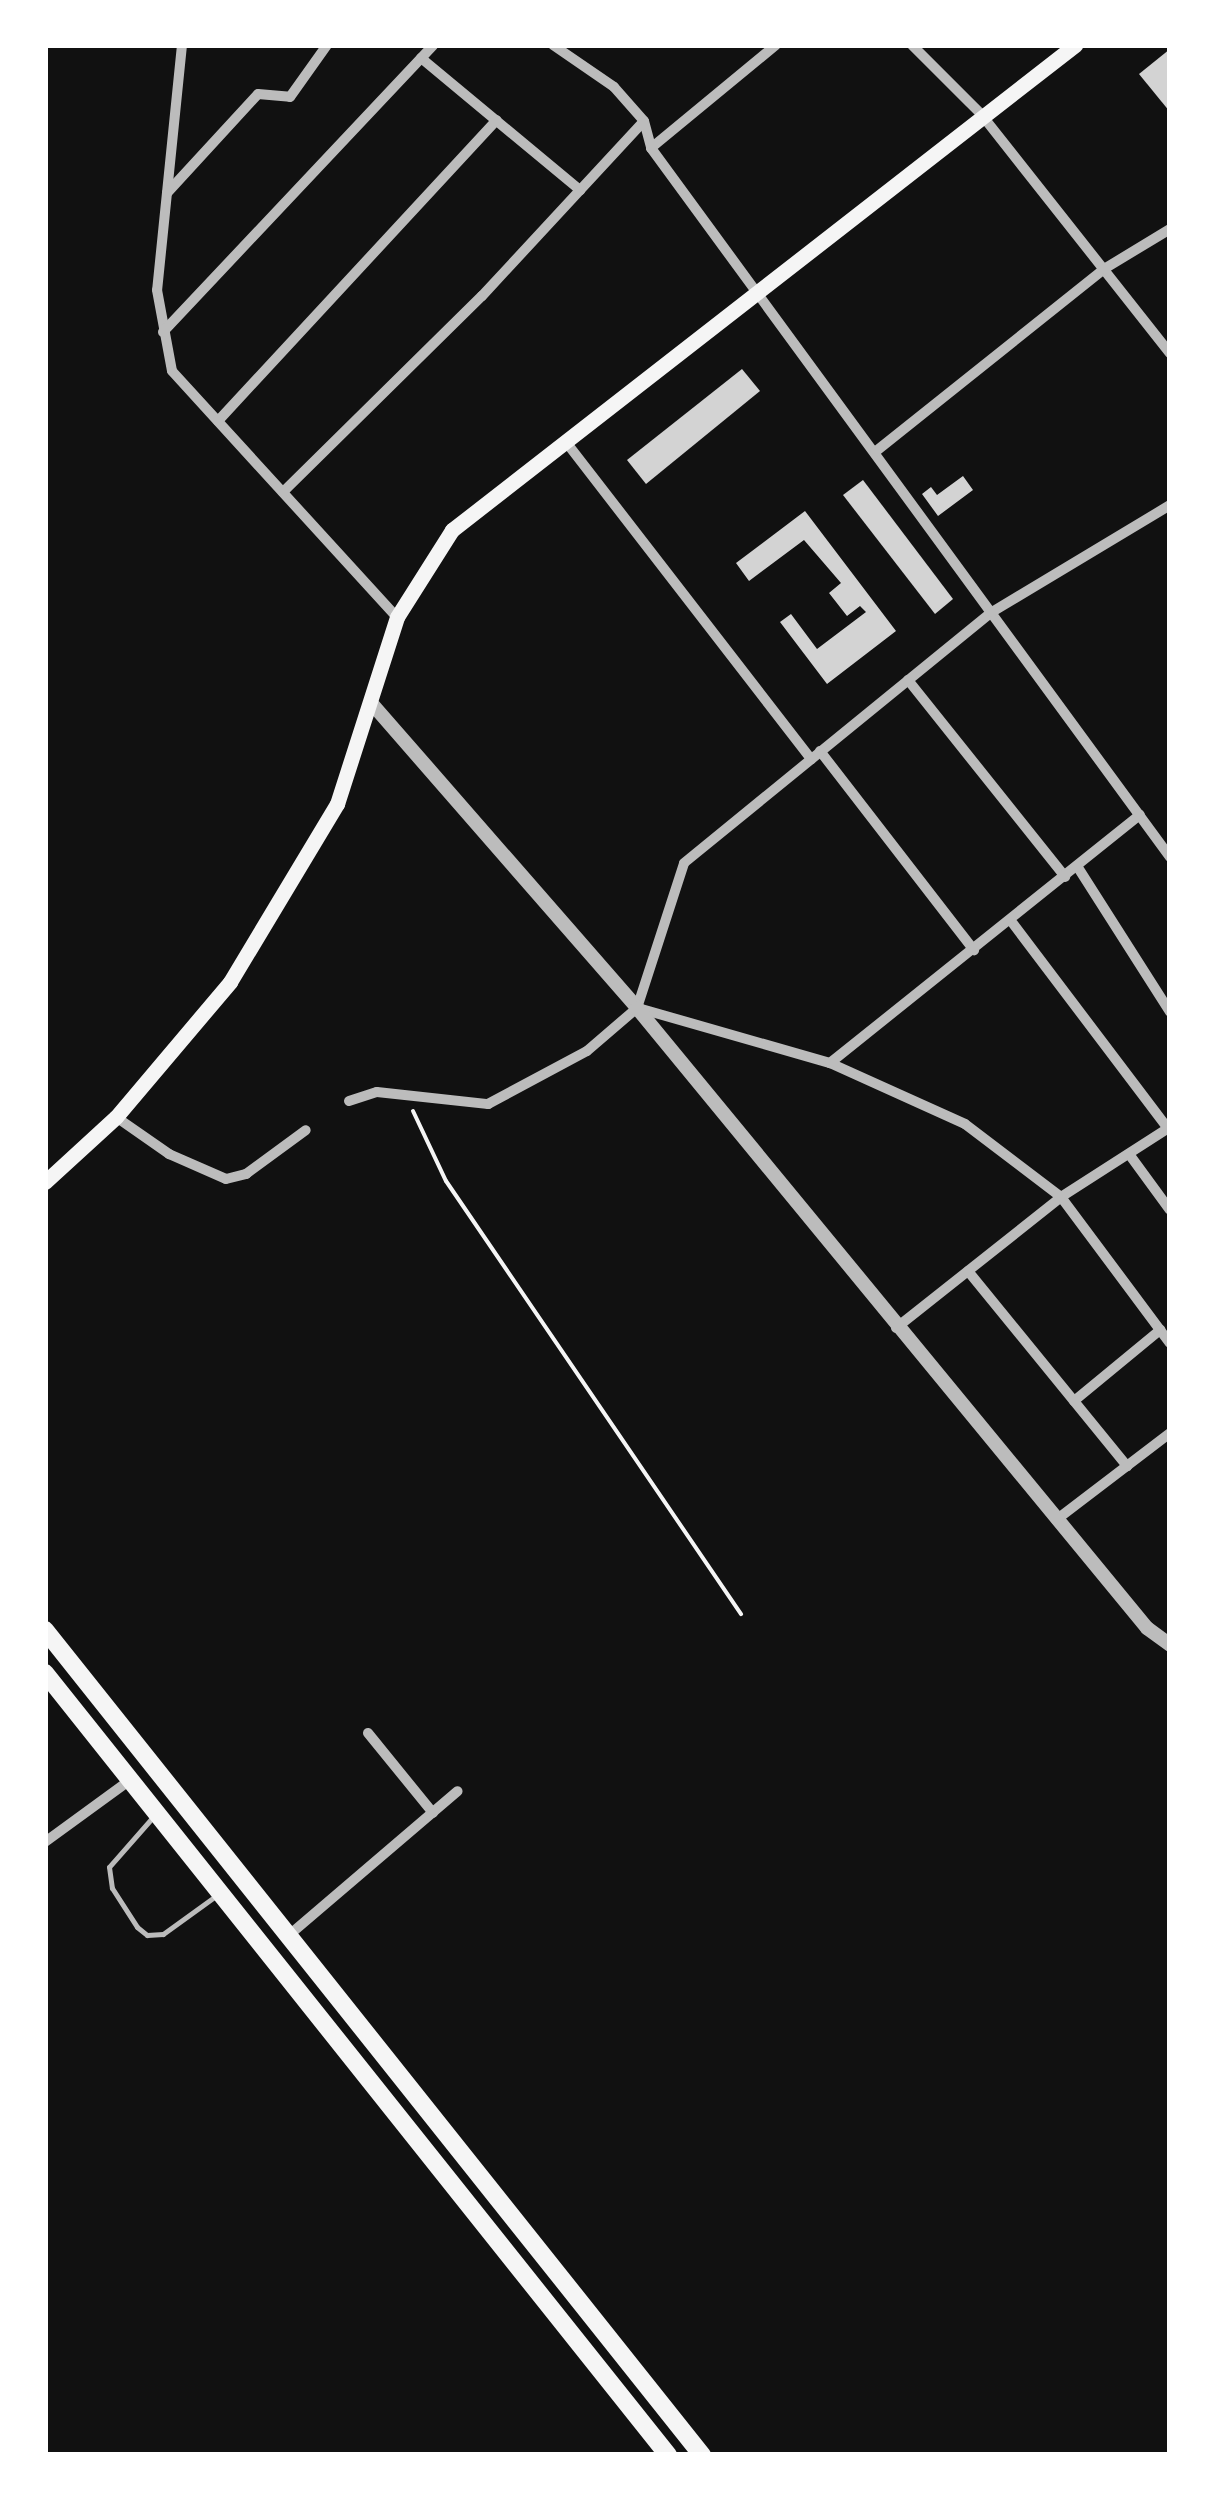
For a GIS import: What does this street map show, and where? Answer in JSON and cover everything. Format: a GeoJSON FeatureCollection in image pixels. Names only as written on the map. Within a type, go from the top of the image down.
{"type":"FeatureCollection","features":[{"type":"Feature","properties":{"kind":"highway"},"geometry":{"type":"LineString","coordinates":[[45,1630],[702,2455]]}},
{"type":"Feature","properties":{"kind":"highway"},"geometry":{"type":"LineString","coordinates":[[45,1674],[668,2455]]}},
{"type":"Feature","properties":{"kind":"main road"},"geometry":{"type":"LineString","coordinates":[[45,1182],[116,1117],[230,982],[337,804],[373,705],[397,616],[452,530],[1074,45]]}},
{"type":"Feature","properties":{"kind":"street"},"geometry":{"type":"LineString","coordinates":[[182,45],[157,290],[172,371],[397,616]]}},
{"type":"Feature","properties":{"kind":"street"},"geometry":{"type":"LineString","coordinates":[[167,193],[258,94],[290,97],[327,45]]}},
{"type":"Feature","properties":{"kind":"street"},"geometry":{"type":"LineString","coordinates":[[163,332],[433,45]]}},
{"type":"Feature","properties":{"kind":"street"},"geometry":{"type":"LineString","coordinates":[[553,45],[614,87],[644,121],[650,148],[1170,857]]}},
{"type":"Feature","properties":{"kind":"street"},"geometry":{"type":"LineString","coordinates":[[650,148],[776,45]]}},
{"type":"Feature","properties":{"kind":"street"},"geometry":{"type":"LineString","coordinates":[[912,45],[981,114],[1170,353]]}},
{"type":"Feature","properties":{"kind":"street"},"geometry":{"type":"LineString","coordinates":[[422,58],[580,190]]}},
{"type":"Feature","properties":{"kind":"street"},"geometry":{"type":"LineString","coordinates":[[218,421],[497,120]]}},
{"type":"Feature","properties":{"kind":"street"},"geometry":{"type":"LineString","coordinates":[[283,492],[644,121]]}},
{"type":"Feature","properties":{"kind":"street"},"geometry":{"type":"LineString","coordinates":[[875,452],[1104,269],[1170,229]]}},
{"type":"Feature","properties":{"kind":"street"},"geometry":{"type":"LineString","coordinates":[[566,442],[974,950]]}},
{"type":"Feature","properties":{"kind":"street"},"geometry":{"type":"LineString","coordinates":[[349,1101],[378,1092],[488,1104],[588,1052],[637,1008],[684,863],[992,612],[1170,505]]}},
{"type":"Feature","properties":{"kind":"street"},"geometry":{"type":"LineString","coordinates":[[908,680],[1064,877]]}},
{"type":"Feature","properties":{"kind":"street"},"geometry":{"type":"LineString","coordinates":[[373,705],[637,1008],[896,1329],[1146,1628],[1170,1645]]}},
{"type":"Feature","properties":{"kind":"street"},"geometry":{"type":"LineString","coordinates":[[830,1064],[1140,815]]}},
{"type":"Feature","properties":{"kind":"street"},"geometry":{"type":"LineString","coordinates":[[1077,866],[1170,1012]]}},
{"type":"Feature","properties":{"kind":"street"},"geometry":{"type":"LineString","coordinates":[[896,1329],[1061,1197],[1169,1129],[1011,922]]}},
{"type":"Feature","properties":{"kind":"street"},"geometry":{"type":"LineString","coordinates":[[637,1008],[830,1064],[965,1124],[1061,1197],[1170,1343]]}},
{"type":"Feature","properties":{"kind":"street"},"geometry":{"type":"LineString","coordinates":[[116,1117],[169,1154],[226,1178],[246,1174],[306,1130]]}},
{"type":"Feature","properties":{"kind":"street"},"geometry":{"type":"LineString","coordinates":[[1129,1154],[1170,1210]]}},
{"type":"Feature","properties":{"kind":"street"},"geometry":{"type":"LineString","coordinates":[[968,1271],[1127,1466]]}},
{"type":"Feature","properties":{"kind":"street"},"geometry":{"type":"LineString","coordinates":[[1074,1402],[1160,1330]]}},
{"type":"Feature","properties":{"kind":"street"},"geometry":{"type":"LineString","coordinates":[[1056,1520],[1170,1433]]}},
{"type":"Feature","properties":{"kind":"street"},"geometry":{"type":"LineString","coordinates":[[368,1733],[433,1813]]}},
{"type":"Feature","properties":{"kind":"street"},"geometry":{"type":"LineString","coordinates":[[45,1842],[130,1780]]}},
{"type":"Feature","properties":{"kind":"street"},"geometry":{"type":"LineString","coordinates":[[288,1936],[458,1791]]}},
{"type":"Feature","properties":{"kind":"lane"},"geometry":{"type":"LineString","coordinates":[[178,1797],[156,1813],[109,1867],[112,1888],[146,1935],[163,1934],[220,1893]]}},
{"type":"Feature","properties":{"kind":"path"},"geometry":{"type":"LineString","coordinates":[[412,1096],[413,1117],[446,1182],[742,1614]]}},
{"type":"Feature","properties":{"kind":"building"},"geometry":{"type":"Polygon","coordinates":[[[1170,49],[1170,112],[1139,74],[1170,49]]]}},
{"type":"Feature","properties":{"kind":"building"},"geometry":{"type":"Polygon","coordinates":[[[742,369],[760,391],[646,484],[627,460],[742,369]]]}},
{"type":"Feature","properties":{"kind":"building"},"geometry":{"type":"Polygon","coordinates":[[[963,476],[973,490],[938,516],[922,494],[931,487],[937,495],[963,476]]]}},
{"type":"Feature","properties":{"kind":"building"},"geometry":{"type":"Polygon","coordinates":[[[863,480],[953,599],[935,614],[843,495],[863,480]]]}},
{"type":"Feature","properties":{"kind":"building"},"geometry":{"type":"Polygon","coordinates":[[[805,511],[896,631],[827,684],[780,622],[791,614],[817,649],[866,612],[860,606],[847,616],[829,593],[841,583],[804,540],[749,581],[736,563],[805,511]]]}}]}
